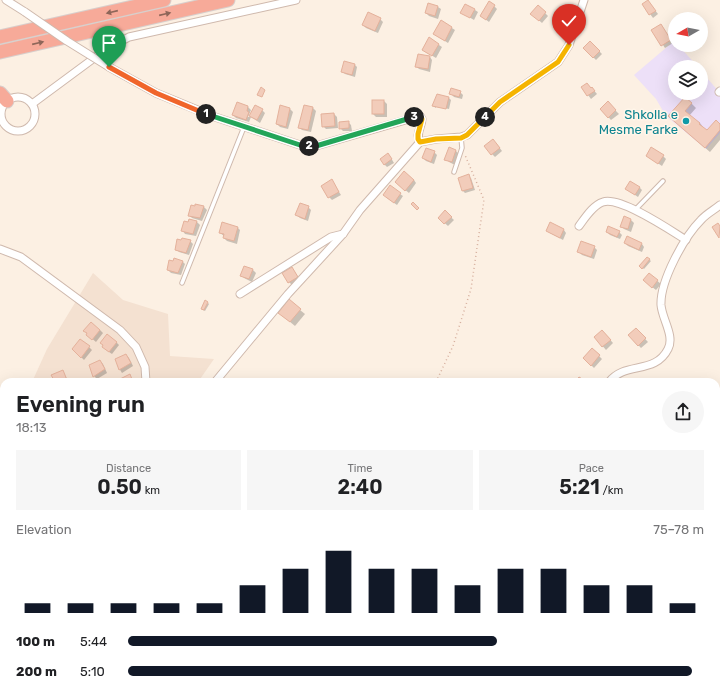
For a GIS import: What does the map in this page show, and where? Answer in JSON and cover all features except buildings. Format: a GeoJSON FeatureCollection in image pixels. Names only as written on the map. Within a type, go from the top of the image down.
{"type":"FeatureCollection","features":[{"type":"Feature","properties":{"kind":"highway"},"geometry":{"type":"LineString","coordinates":[[0,37],[164,0]]}},
{"type":"Feature","properties":{"kind":"highway"},"geometry":{"type":"LineString","coordinates":[[0,52],[228,0]]}},
{"type":"Feature","properties":{"kind":"street"},"geometry":{"type":"LineString","coordinates":[[6,0],[67,41],[109,67],[156,93],[212,116],[244,127],[308,147],[420,116],[422,119],[418,134],[418,139],[420,142]]}},
{"type":"Feature","properties":{"kind":"street"},"geometry":{"type":"LineString","coordinates":[[32,104],[105,50],[129,37],[296,0]]}},
{"type":"Feature","properties":{"kind":"street"},"geometry":{"type":"LineString","coordinates":[[218,378],[288,294],[343,234],[360,210],[420,142],[436,139],[461,138],[467,135],[500,102],[558,62],[569,45],[584,0]]}},
{"type":"Feature","properties":{"kind":"street"},"geometry":{"type":"LineString","coordinates":[[4,97],[22,97],[32,104],[35,114],[32,125],[23,131],[3,129],[1,118],[4,97]]}},
{"type":"Feature","properties":{"kind":"street"},"geometry":{"type":"LineString","coordinates":[[579,226],[599,204],[605,201],[611,201],[635,210],[686,240]]}},
{"type":"Feature","properties":{"kind":"street"},"geometry":{"type":"LineString","coordinates":[[614,378],[624,370],[654,364],[667,351],[670,346],[670,340],[661,304],[665,283],[672,264],[686,240],[701,220],[720,205]]}},
{"type":"Feature","properties":{"kind":"street"},"geometry":{"type":"LineString","coordinates":[[240,294],[331,237],[343,234]]}},
{"type":"Feature","properties":{"kind":"street"},"geometry":{"type":"LineString","coordinates":[[0,249],[21,257],[120,330],[136,347],[145,367],[146,378]]}},
{"type":"Feature","properties":{"kind":"lane"},"geometry":{"type":"LineString","coordinates":[[182,283],[244,127]]}},
{"type":"Feature","properties":{"kind":"lane"},"geometry":{"type":"LineString","coordinates":[[454,172],[462,148],[461,138]]}},
{"type":"Feature","properties":{"kind":"lane"},"geometry":{"type":"LineString","coordinates":[[635,210],[663,181]]}},
{"type":"Feature","properties":{"kind":"path"},"geometry":{"type":"LineString","coordinates":[[438,378],[453,346],[471,290],[484,200],[462,148]]}},
{"type":"Feature","properties":{"kind":"shaded area"},"geometry":{"type":"Polygon","coordinates":[[[668,46],[668,52],[684,52],[692,60],[668,60],[668,100],[708,100],[708,79],[720,93],[720,133],[706,149],[666,116],[656,99],[634,75],[668,46]]]}},
{"type":"Feature","properties":{"kind":"shaded area"},"geometry":{"type":"Polygon","coordinates":[[[93,273],[123,300],[168,314],[170,356],[214,359],[201,378],[34,378],[47,349],[93,273]]]}},
{"type":"Feature","properties":{"kind":"place","name":"Shkolla e Mesme Farke"},"geometry":{"type":"Point","coordinates":[686,121]}},
{"type":"Feature","properties":{"kind":"route"},"geometry":{"type":"LineString","coordinates":[[109,67],[156,93],[212,116],[308,147],[316,146],[416,116],[420,116],[422,119],[418,139],[423,143],[436,139],[461,138],[467,135],[500,102],[558,62],[565,54],[569,45]]}}]}
